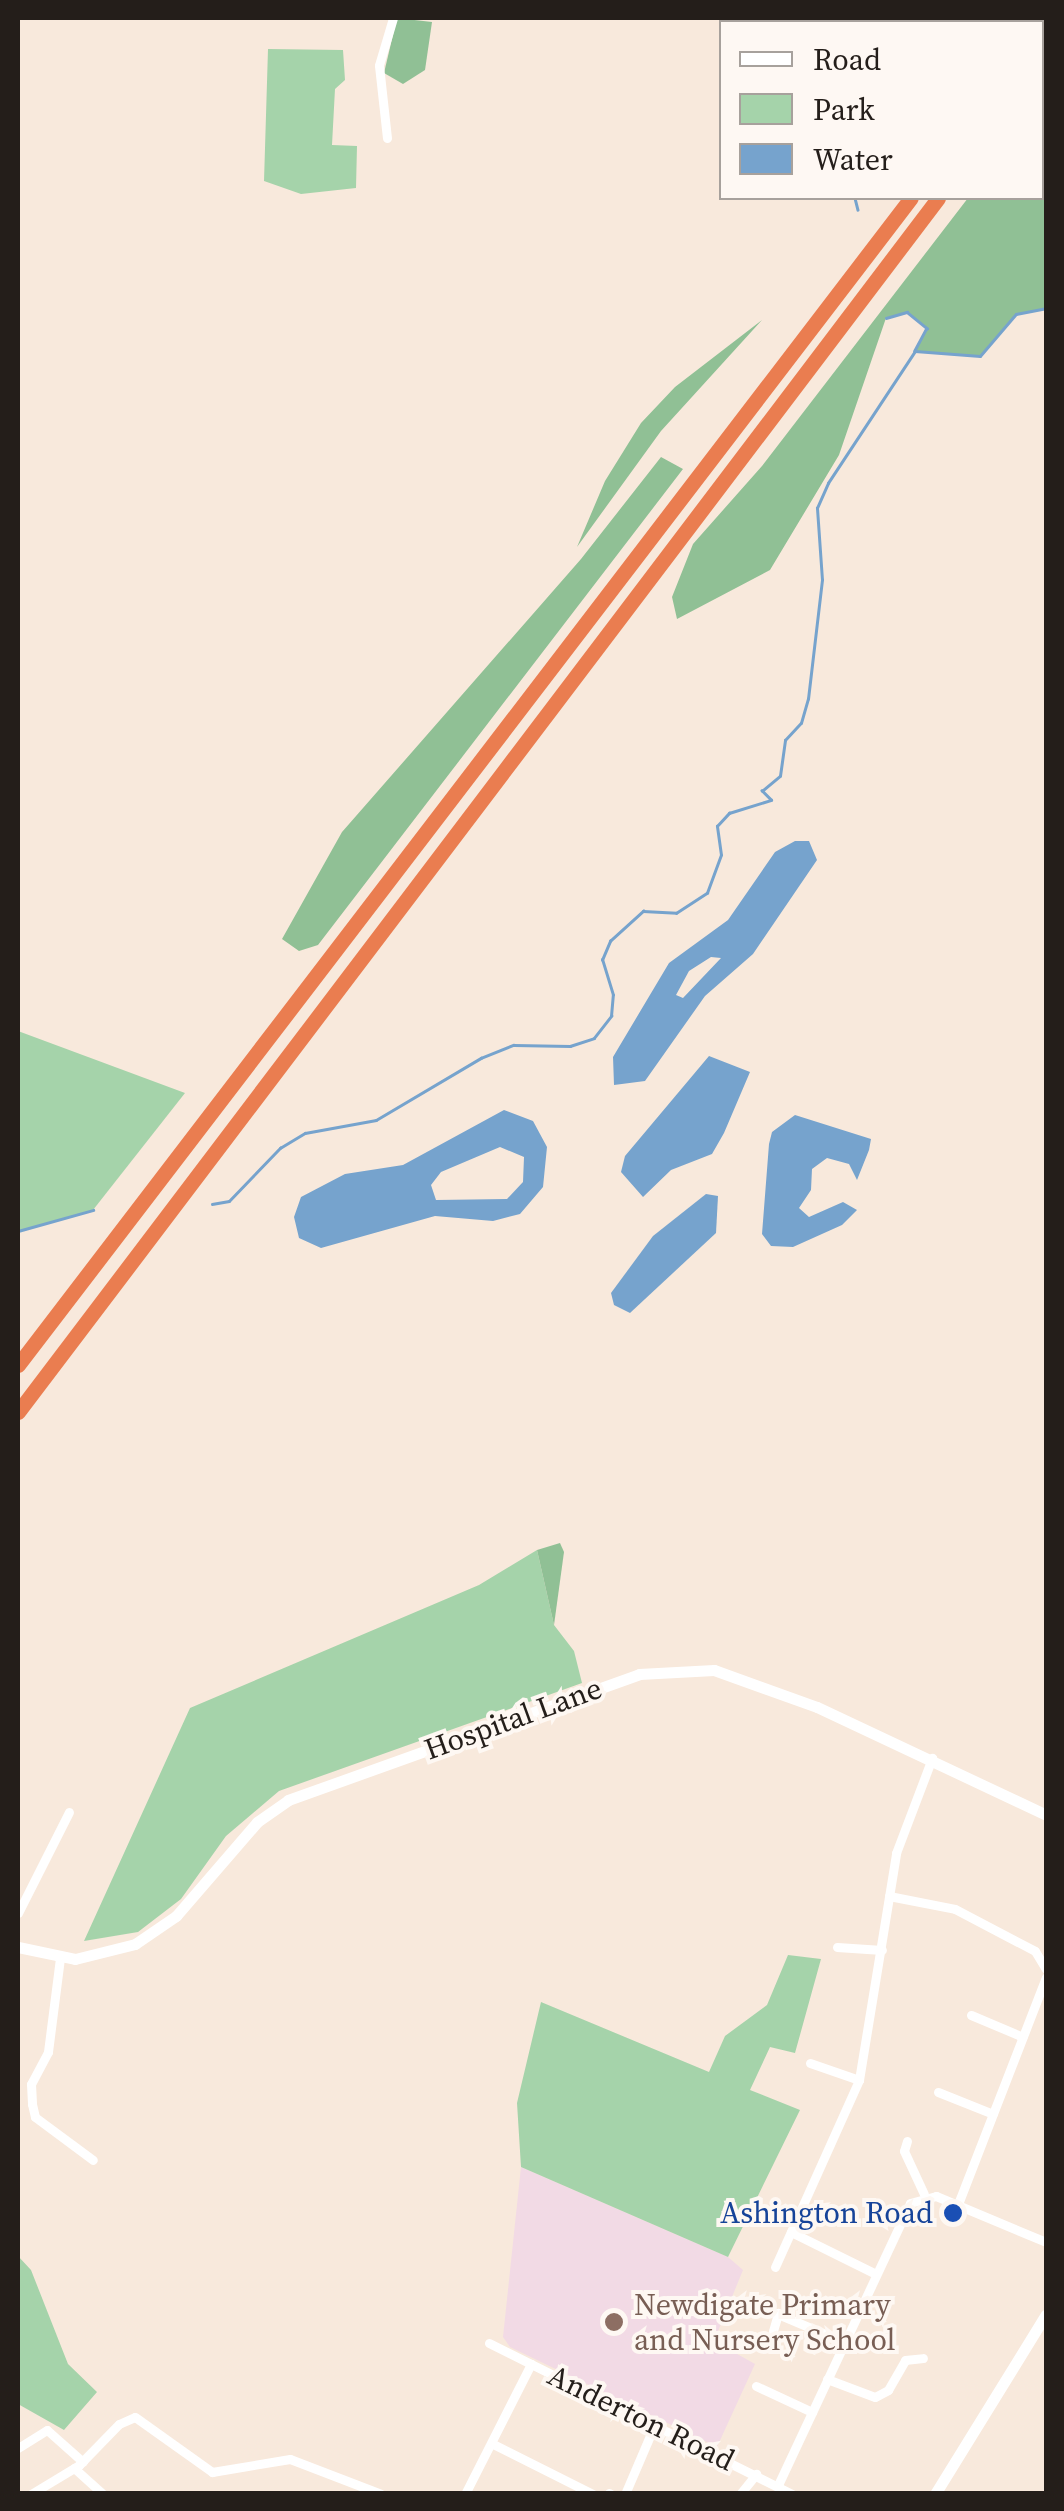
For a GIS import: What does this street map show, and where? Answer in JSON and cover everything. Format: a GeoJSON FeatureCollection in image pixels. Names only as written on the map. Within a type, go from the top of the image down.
{"type":"FeatureCollection","features":[{"type":"Feature","properties":{"kind":"highway"},"geometry":{"type":"LineString","coordinates":[[18,1365],[910,200]]}},
{"type":"Feature","properties":{"kind":"highway"},"geometry":{"type":"LineString","coordinates":[[18,1412],[936,200]]}},
{"type":"Feature","properties":{"kind":"street"},"geometry":{"type":"LineString","coordinates":[[387,138],[379,65],[393,18]]}},
{"type":"Feature","properties":{"kind":"street","name":"Hospital Lane"},"geometry":{"type":"LineString","coordinates":[[18,1947],[60,1958],[102,1956],[150,1936],[257,1822],[288,1800],[639,1674],[714,1670],[932,1758],[1046,1815]]}},
{"type":"Feature","properties":{"kind":"street"},"geometry":{"type":"LineString","coordinates":[[775,2266],[859,2080],[889,1896],[908,1809],[932,1758]]}},
{"type":"Feature","properties":{"kind":"street"},"geometry":{"type":"LineString","coordinates":[[18,1913],[69,1812]]}},
{"type":"Feature","properties":{"kind":"street"},"geometry":{"type":"LineString","coordinates":[[889,1896],[955,1909],[1035,1952],[1046,1969]]}},
{"type":"Feature","properties":{"kind":"street"},"geometry":{"type":"LineString","coordinates":[[837,1948],[882,1950]]}},
{"type":"Feature","properties":{"kind":"street"},"geometry":{"type":"LineString","coordinates":[[60,1958],[48,2052],[31,2084],[35,2118],[93,2160]]}},
{"type":"Feature","properties":{"kind":"street"},"geometry":{"type":"LineString","coordinates":[[958,2204],[1046,1977]]}},
{"type":"Feature","properties":{"kind":"street"},"geometry":{"type":"LineString","coordinates":[[971,2015],[1024,2037]]}},
{"type":"Feature","properties":{"kind":"street"},"geometry":{"type":"LineString","coordinates":[[808,2062],[859,2080]]}},
{"type":"Feature","properties":{"kind":"street"},"geometry":{"type":"LineString","coordinates":[[18,2080],[31,2084]]}},
{"type":"Feature","properties":{"kind":"street"},"geometry":{"type":"LineString","coordinates":[[938,2092],[993,2114]]}},
{"type":"Feature","properties":{"kind":"street"},"geometry":{"type":"LineString","coordinates":[[907,2141],[904,2150],[924,2194],[958,2204],[1046,2242]]}},
{"type":"Feature","properties":{"kind":"street"},"geometry":{"type":"LineString","coordinates":[[778,2485],[907,2207],[924,2194]]}},
{"type":"Feature","properties":{"kind":"street"},"geometry":{"type":"LineString","coordinates":[[792,2232],[876,2274]]}},
{"type":"Feature","properties":{"kind":"street"},"geometry":{"type":"LineString","coordinates":[[766,2310],[844,2342]]}},
{"type":"Feature","properties":{"kind":"street"},"geometry":{"type":"LineString","coordinates":[[773,2331],[778,2313]]}},
{"type":"Feature","properties":{"kind":"street"},"geometry":{"type":"LineString","coordinates":[[935,2494],[1046,2314]]}},
{"type":"Feature","properties":{"kind":"street","name":"Anderton Road"},"geometry":{"type":"LineString","coordinates":[[489,2344],[792,2494]]}},
{"type":"Feature","properties":{"kind":"street"},"geometry":{"type":"LineString","coordinates":[[827,2380],[875,2397],[888,2390],[905,2360],[923,2358]]}},
{"type":"Feature","properties":{"kind":"street"},"geometry":{"type":"LineString","coordinates":[[465,2494],[531,2364]]}},
{"type":"Feature","properties":{"kind":"street"},"geometry":{"type":"LineString","coordinates":[[756,2386],[812,2412]]}},
{"type":"Feature","properties":{"kind":"street"},"geometry":{"type":"LineString","coordinates":[[31,2494],[78,2465],[122,2421],[140,2417],[208,2471],[290,2460],[360,2491],[381,2494]]}},
{"type":"Feature","properties":{"kind":"street"},"geometry":{"type":"LineString","coordinates":[[625,2494],[655,2424]]}},
{"type":"Feature","properties":{"kind":"street"},"geometry":{"type":"LineString","coordinates":[[18,2448],[46,2430],[103,2494]]}},
{"type":"Feature","properties":{"kind":"street"},"geometry":{"type":"LineString","coordinates":[[492,2444],[593,2494]]}},
{"type":"Feature","properties":{"kind":"street"},"geometry":{"type":"LineString","coordinates":[[740,2494],[756,2474]]}},
{"type":"Feature","properties":{"kind":"shaded area","name":"Newdigate Primary and Nursery School"},"geometry":{"type":"Polygon","coordinates":[[[521,2167],[728,2257],[743,2270],[714,2341],[755,2364],[717,2447],[510,2347],[503,2337],[521,2167]]]}},
{"type":"Feature","properties":{"kind":"green space"},"geometry":{"type":"Polygon","coordinates":[[[397,18],[432,22],[425,70],[403,84],[384,73],[397,18]]]}},
{"type":"Feature","properties":{"kind":"green space"},"geometry":{"type":"Polygon","coordinates":[[[268,49],[343,50],[345,80],[335,89],[332,145],[357,146],[356,188],[301,194],[264,181],[268,49]]]}},
{"type":"Feature","properties":{"kind":"green space"},"geometry":{"type":"Polygon","coordinates":[[[1046,97],[1046,308],[1016,314],[980,356],[915,351],[926,328],[907,313],[886,318],[839,455],[770,570],[677,619],[672,597],[693,544],[762,466],[966,200],[1044,200],[1046,97]]]}},
{"type":"Feature","properties":{"kind":"green space"},"geometry":{"type":"Polygon","coordinates":[[[762,320],[661,431],[577,547],[605,481],[641,423],[675,387],[762,320]]]}},
{"type":"Feature","properties":{"kind":"green space"},"geometry":{"type":"Polygon","coordinates":[[[661,457],[683,469],[318,945],[299,951],[282,939],[342,832],[581,559],[661,457]]]}},
{"type":"Feature","properties":{"kind":"green space"},"geometry":{"type":"Polygon","coordinates":[[[18,1031],[185,1093],[93,1210],[18,1231],[18,1031]]]}},
{"type":"Feature","properties":{"kind":"green space"},"geometry":{"type":"Polygon","coordinates":[[[560,1543],[564,1552],[554,1625],[537,1550],[560,1543]]]}},
{"type":"Feature","properties":{"kind":"green space"},"geometry":{"type":"Polygon","coordinates":[[[537,1550],[554,1625],[574,1651],[582,1683],[279,1791],[226,1836],[181,1899],[138,1932],[84,1941],[190,1708],[479,1585],[537,1550]]]}},
{"type":"Feature","properties":{"kind":"green space"},"geometry":{"type":"Polygon","coordinates":[[[788,1955],[821,1959],[795,2053],[770,2047],[750,2090],[800,2110],[728,2257],[521,2167],[517,2103],[541,2002],[709,2072],[725,2036],[767,2005],[788,1955]]]}},
{"type":"Feature","properties":{"kind":"green space"},"geometry":{"type":"Polygon","coordinates":[[[18,2256],[31,2270],[68,2364],[97,2392],[64,2430],[18,2404],[18,2256]]]}},
{"type":"Feature","properties":{"kind":"water"},"geometry":{"type":"Polygon","coordinates":[[[795,841],[809,841],[817,860],[753,954],[705,996],[645,1081],[614,1085],[613,1057],[669,963],[728,920],[775,852],[795,841]],[[711,957],[689,971],[676,995],[683,998],[721,958],[711,957]]]}},
{"type":"Feature","properties":{"kind":"water"},"geometry":{"type":"Polygon","coordinates":[[[709,1056],[750,1072],[724,1133],[712,1154],[671,1170],[643,1197],[621,1172],[625,1156],[709,1056]]]}},
{"type":"Feature","properties":{"kind":"water"},"geometry":{"type":"Polygon","coordinates":[[[504,1110],[533,1121],[547,1147],[543,1187],[520,1214],[493,1221],[435,1216],[321,1248],[299,1238],[294,1217],[301,1197],[345,1174],[403,1165],[504,1110]],[[500,1147],[441,1172],[431,1185],[436,1200],[507,1199],[523,1182],[524,1157],[500,1147]]]}},
{"type":"Feature","properties":{"kind":"water"},"geometry":{"type":"Polygon","coordinates":[[[795,1115],[871,1139],[869,1150],[857,1180],[849,1164],[827,1158],[812,1169],[811,1190],[799,1208],[809,1217],[843,1202],[857,1210],[842,1225],[793,1247],[771,1246],[762,1234],[769,1144],[772,1132],[795,1115]]]}},
{"type":"Feature","properties":{"kind":"water"},"geometry":{"type":"Polygon","coordinates":[[[706,1194],[718,1196],[716,1233],[630,1313],[614,1305],[611,1293],[653,1236],[706,1194]]]}},
{"type":"Feature","properties":{"kind":"waterway"},"geometry":{"type":"LineString","coordinates":[[856,200],[858,210]]}},
{"type":"Feature","properties":{"kind":"waterway"},"geometry":{"type":"LineString","coordinates":[[212,1204],[229,1201],[280,1148],[305,1133],[376,1120],[481,1058],[514,1045],[570,1046],[594,1038],[611,1016],[613,995],[602,960],[610,941],[643,911],[676,913],[707,893],[721,855],[717,826],[729,813],[771,800],[762,791],[780,776],[785,740],[801,723],[808,699],[822,580],[817,508],[828,483],[915,351],[980,356],[1016,314],[1046,308]]}},
{"type":"Feature","properties":{"kind":"waterway"},"geometry":{"type":"LineString","coordinates":[[886,318],[907,312],[927,328],[915,351]]}},
{"type":"Feature","properties":{"kind":"waterway"},"geometry":{"type":"LineString","coordinates":[[18,1231],[93,1210]]}},
{"type":"Feature","properties":{"kind":"place","name":"Ashington Road"},"geometry":{"type":"Point","coordinates":[953,2213]}},
{"type":"Feature","properties":{"kind":"place","name":"Newdigate Primary and Nursery School"},"geometry":{"type":"Point","coordinates":[614,2322]}}]}
